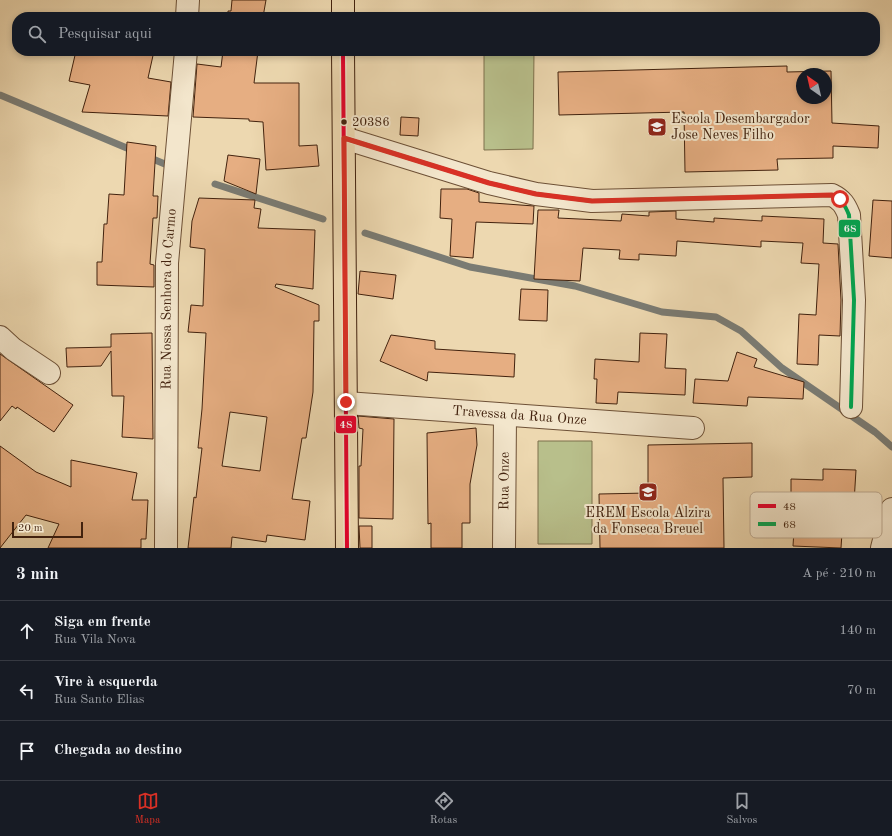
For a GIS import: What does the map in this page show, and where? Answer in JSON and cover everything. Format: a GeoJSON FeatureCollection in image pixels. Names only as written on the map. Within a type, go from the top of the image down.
{"type":"FeatureCollection","features":[{"type":"Feature","properties":{"kind":"main road"},"geometry":{"type":"LineString","coordinates":[[342,0],[343,12]]}},
{"type":"Feature","properties":{"kind":"main road"},"geometry":{"type":"LineString","coordinates":[[343,56],[347,548]]}},
{"type":"Feature","properties":{"kind":"street"},"geometry":{"type":"LineString","coordinates":[[187,12],[188,0]]}},
{"type":"Feature","properties":{"kind":"street","name":"Rua Nossa Senhora do Carmo"},"geometry":{"type":"LineString","coordinates":[[166,548],[167,263],[186,56]]}},
{"type":"Feature","properties":{"kind":"street"},"geometry":{"type":"LineString","coordinates":[[344,138],[489,183],[536,194],[592,201],[832,195],[840,199],[846,207],[849,215],[854,300],[851,407]]}},
{"type":"Feature","properties":{"kind":"street"},"geometry":{"type":"LineString","coordinates":[[0,337],[13,349],[50,373]]}},
{"type":"Feature","properties":{"kind":"street","name":"Travessa da Rua Onze"},"geometry":{"type":"LineString","coordinates":[[346,402],[693,428]]}},
{"type":"Feature","properties":{"kind":"street","name":"Rua Onze"},"geometry":{"type":"LineString","coordinates":[[504,548],[505,415]]}},
{"type":"Feature","properties":{"kind":"street"},"geometry":{"type":"LineString","coordinates":[[882,548],[892,509]]}},
{"type":"Feature","properties":{"kind":"green space"},"geometry":{"type":"Polygon","coordinates":[[[484,56],[534,56],[533,149],[484,150],[484,56]]]}},
{"type":"Feature","properties":{"kind":"green space"},"geometry":{"type":"Polygon","coordinates":[[[538,441],[592,441],[592,544],[538,544],[538,441]]]}},
{"type":"Feature","properties":{"kind":"building"},"geometry":{"type":"Polygon","coordinates":[[[232,0],[266,0],[264,12],[228,12],[231,11],[232,0]]]}},
{"type":"Feature","properties":{"kind":"building"},"geometry":{"type":"Polygon","coordinates":[[[75,56],[153,56],[148,78],[171,82],[168,116],[82,112],[90,85],[69,81],[75,56]]]}},
{"type":"Feature","properties":{"kind":"building"},"geometry":{"type":"Polygon","coordinates":[[[222,56],[257,56],[254,83],[299,83],[299,146],[317,145],[319,166],[266,170],[263,122],[249,121],[249,119],[193,117],[197,64],[221,67],[222,56]]]}},
{"type":"Feature","properties":{"kind":"building"},"geometry":{"type":"Polygon","coordinates":[[[787,66],[787,72],[796,72],[796,104],[832,104],[832,123],[879,126],[878,148],[833,146],[833,158],[777,159],[778,170],[685,172],[684,112],[559,115],[558,72],[787,66]]]}},
{"type":"Feature","properties":{"kind":"building"},"geometry":{"type":"Polygon","coordinates":[[[401,117],[419,118],[418,136],[400,135],[401,117]]]}},
{"type":"Feature","properties":{"kind":"building"},"geometry":{"type":"Polygon","coordinates":[[[127,142],[156,146],[153,196],[158,196],[157,218],[153,218],[150,264],[154,265],[154,287],[97,285],[97,262],[102,262],[104,224],[107,224],[109,194],[124,195],[127,142]]]}},
{"type":"Feature","properties":{"kind":"building"},"geometry":{"type":"Polygon","coordinates":[[[228,155],[260,159],[256,194],[224,181],[228,155]]]}},
{"type":"Feature","properties":{"kind":"building"},"geometry":{"type":"Polygon","coordinates":[[[441,189],[467,189],[479,193],[479,202],[534,206],[533,224],[476,222],[473,258],[450,256],[452,219],[440,218],[441,189]]]}},
{"type":"Feature","properties":{"kind":"building"},"geometry":{"type":"Polygon","coordinates":[[[199,198],[255,200],[254,208],[261,209],[258,228],[315,230],[313,289],[276,284],[275,287],[319,305],[319,321],[314,321],[313,392],[306,438],[302,438],[292,499],[310,501],[305,540],[267,535],[266,542],[232,537],[231,548],[188,548],[202,448],[198,448],[202,409],[206,333],[188,332],[191,305],[203,306],[205,249],[190,247],[192,221],[199,198]],[[230,412],[222,466],[260,471],[267,417],[230,412]]]}},
{"type":"Feature","properties":{"kind":"building"},"geometry":{"type":"Polygon","coordinates":[[[873,200],[892,201],[892,258],[869,256],[873,200]]]}},
{"type":"Feature","properties":{"kind":"building"},"geometry":{"type":"Polygon","coordinates":[[[538,210],[559,210],[558,218],[621,221],[622,214],[649,216],[649,212],[676,211],[676,219],[714,222],[714,218],[762,221],[762,216],[824,219],[823,243],[838,244],[841,300],[840,336],[819,335],[818,365],[797,364],[799,314],[816,315],[819,264],[801,263],[803,243],[761,241],[761,247],[677,241],[676,256],[639,254],[639,260],[619,259],[620,250],[583,248],[580,281],[534,279],[538,210]]]}},
{"type":"Feature","properties":{"kind":"building"},"geometry":{"type":"Polygon","coordinates":[[[360,271],[396,275],[393,299],[358,294],[360,271]]]}},
{"type":"Feature","properties":{"kind":"building"},"geometry":{"type":"Polygon","coordinates":[[[521,289],[548,290],[547,321],[519,320],[521,289]]]}},
{"type":"Feature","properties":{"kind":"building"},"geometry":{"type":"Polygon","coordinates":[[[152,333],[153,439],[122,437],[124,396],[112,396],[111,351],[101,366],[67,367],[66,348],[111,347],[111,334],[152,333]]]}},
{"type":"Feature","properties":{"kind":"building"},"geometry":{"type":"Polygon","coordinates":[[[640,333],[667,334],[665,368],[686,369],[685,395],[618,392],[617,404],[596,403],[597,379],[594,379],[595,359],[639,362],[640,333]]]}},
{"type":"Feature","properties":{"kind":"building"},"geometry":{"type":"Polygon","coordinates":[[[391,335],[435,341],[435,349],[515,354],[514,377],[428,372],[427,381],[380,361],[391,335]]]}},
{"type":"Feature","properties":{"kind":"building"},"geometry":{"type":"Polygon","coordinates":[[[737,352],[757,359],[754,367],[804,382],[803,399],[748,397],[747,406],[693,403],[695,379],[728,381],[737,352]]]}},
{"type":"Feature","properties":{"kind":"building"},"geometry":{"type":"Polygon","coordinates":[[[0,354],[73,405],[54,432],[17,407],[16,409],[12,406],[0,421],[0,354]]]}},
{"type":"Feature","properties":{"kind":"building"},"geometry":{"type":"Polygon","coordinates":[[[358,416],[394,419],[393,519],[359,518],[359,466],[361,466],[363,429],[359,428],[358,416]]]}},
{"type":"Feature","properties":{"kind":"building"},"geometry":{"type":"Polygon","coordinates":[[[476,428],[477,445],[470,484],[470,523],[462,523],[462,548],[431,548],[431,523],[428,524],[427,433],[476,428]]]}},
{"type":"Feature","properties":{"kind":"building"},"geometry":{"type":"Polygon","coordinates":[[[752,443],[752,477],[723,478],[724,548],[600,548],[599,494],[648,493],[648,445],[752,443]]]}},
{"type":"Feature","properties":{"kind":"building"},"geometry":{"type":"Polygon","coordinates":[[[0,446],[36,472],[71,487],[71,460],[137,473],[132,500],[148,500],[146,539],[141,539],[141,548],[48,548],[59,524],[26,515],[0,548],[0,446]]]}},
{"type":"Feature","properties":{"kind":"building"},"geometry":{"type":"Polygon","coordinates":[[[823,469],[856,470],[855,492],[791,492],[791,479],[823,480],[823,469]]]}},
{"type":"Feature","properties":{"kind":"building"},"geometry":{"type":"Polygon","coordinates":[[[359,526],[372,526],[372,548],[360,548],[359,526]]]}},
{"type":"Feature","properties":{"kind":"building"},"geometry":{"type":"Polygon","coordinates":[[[794,538],[842,538],[841,548],[793,546],[794,538]]]}},
{"type":"Feature","properties":{"kind":"waterway"},"geometry":{"type":"LineString","coordinates":[[0,95],[134,151]]}},
{"type":"Feature","properties":{"kind":"waterway"},"geometry":{"type":"LineString","coordinates":[[148,157],[172,167]]}},
{"type":"Feature","properties":{"kind":"waterway"},"geometry":{"type":"LineString","coordinates":[[215,184],[323,219]]}},
{"type":"Feature","properties":{"kind":"waterway"},"geometry":{"type":"LineString","coordinates":[[365,233],[470,267],[575,286],[662,312],[716,317],[741,331],[782,368],[875,432],[892,447]]}},
{"type":"Feature","properties":{"kind":"transit line","name":"48"},"geometry":{"type":"LineString","coordinates":[[343,56],[347,548]]}},
{"type":"Feature","properties":{"kind":"transit line","name":"68"},"geometry":{"type":"LineString","coordinates":[[344,138],[489,183],[536,194],[592,201],[832,195],[843,203],[849,215],[854,300],[851,407]]}},
{"type":"Feature","properties":{"kind":"place","name":"20386"},"geometry":{"type":"Point","coordinates":[344,122]}},
{"type":"Feature","properties":{"kind":"place","name":"Escola Desembargador Jose Neves Filho"},"geometry":{"type":"Point","coordinates":[657,127]}},
{"type":"Feature","properties":{"kind":"place","name":"EREM Escola Alzira da Fonseca Breuel"},"geometry":{"type":"Point","coordinates":[648,492]}},
{"type":"Feature","properties":{"kind":"route"},"geometry":{"type":"LineString","coordinates":[[346,402],[344,138],[489,183],[536,194],[592,201],[832,195],[840,199]]}}]}
